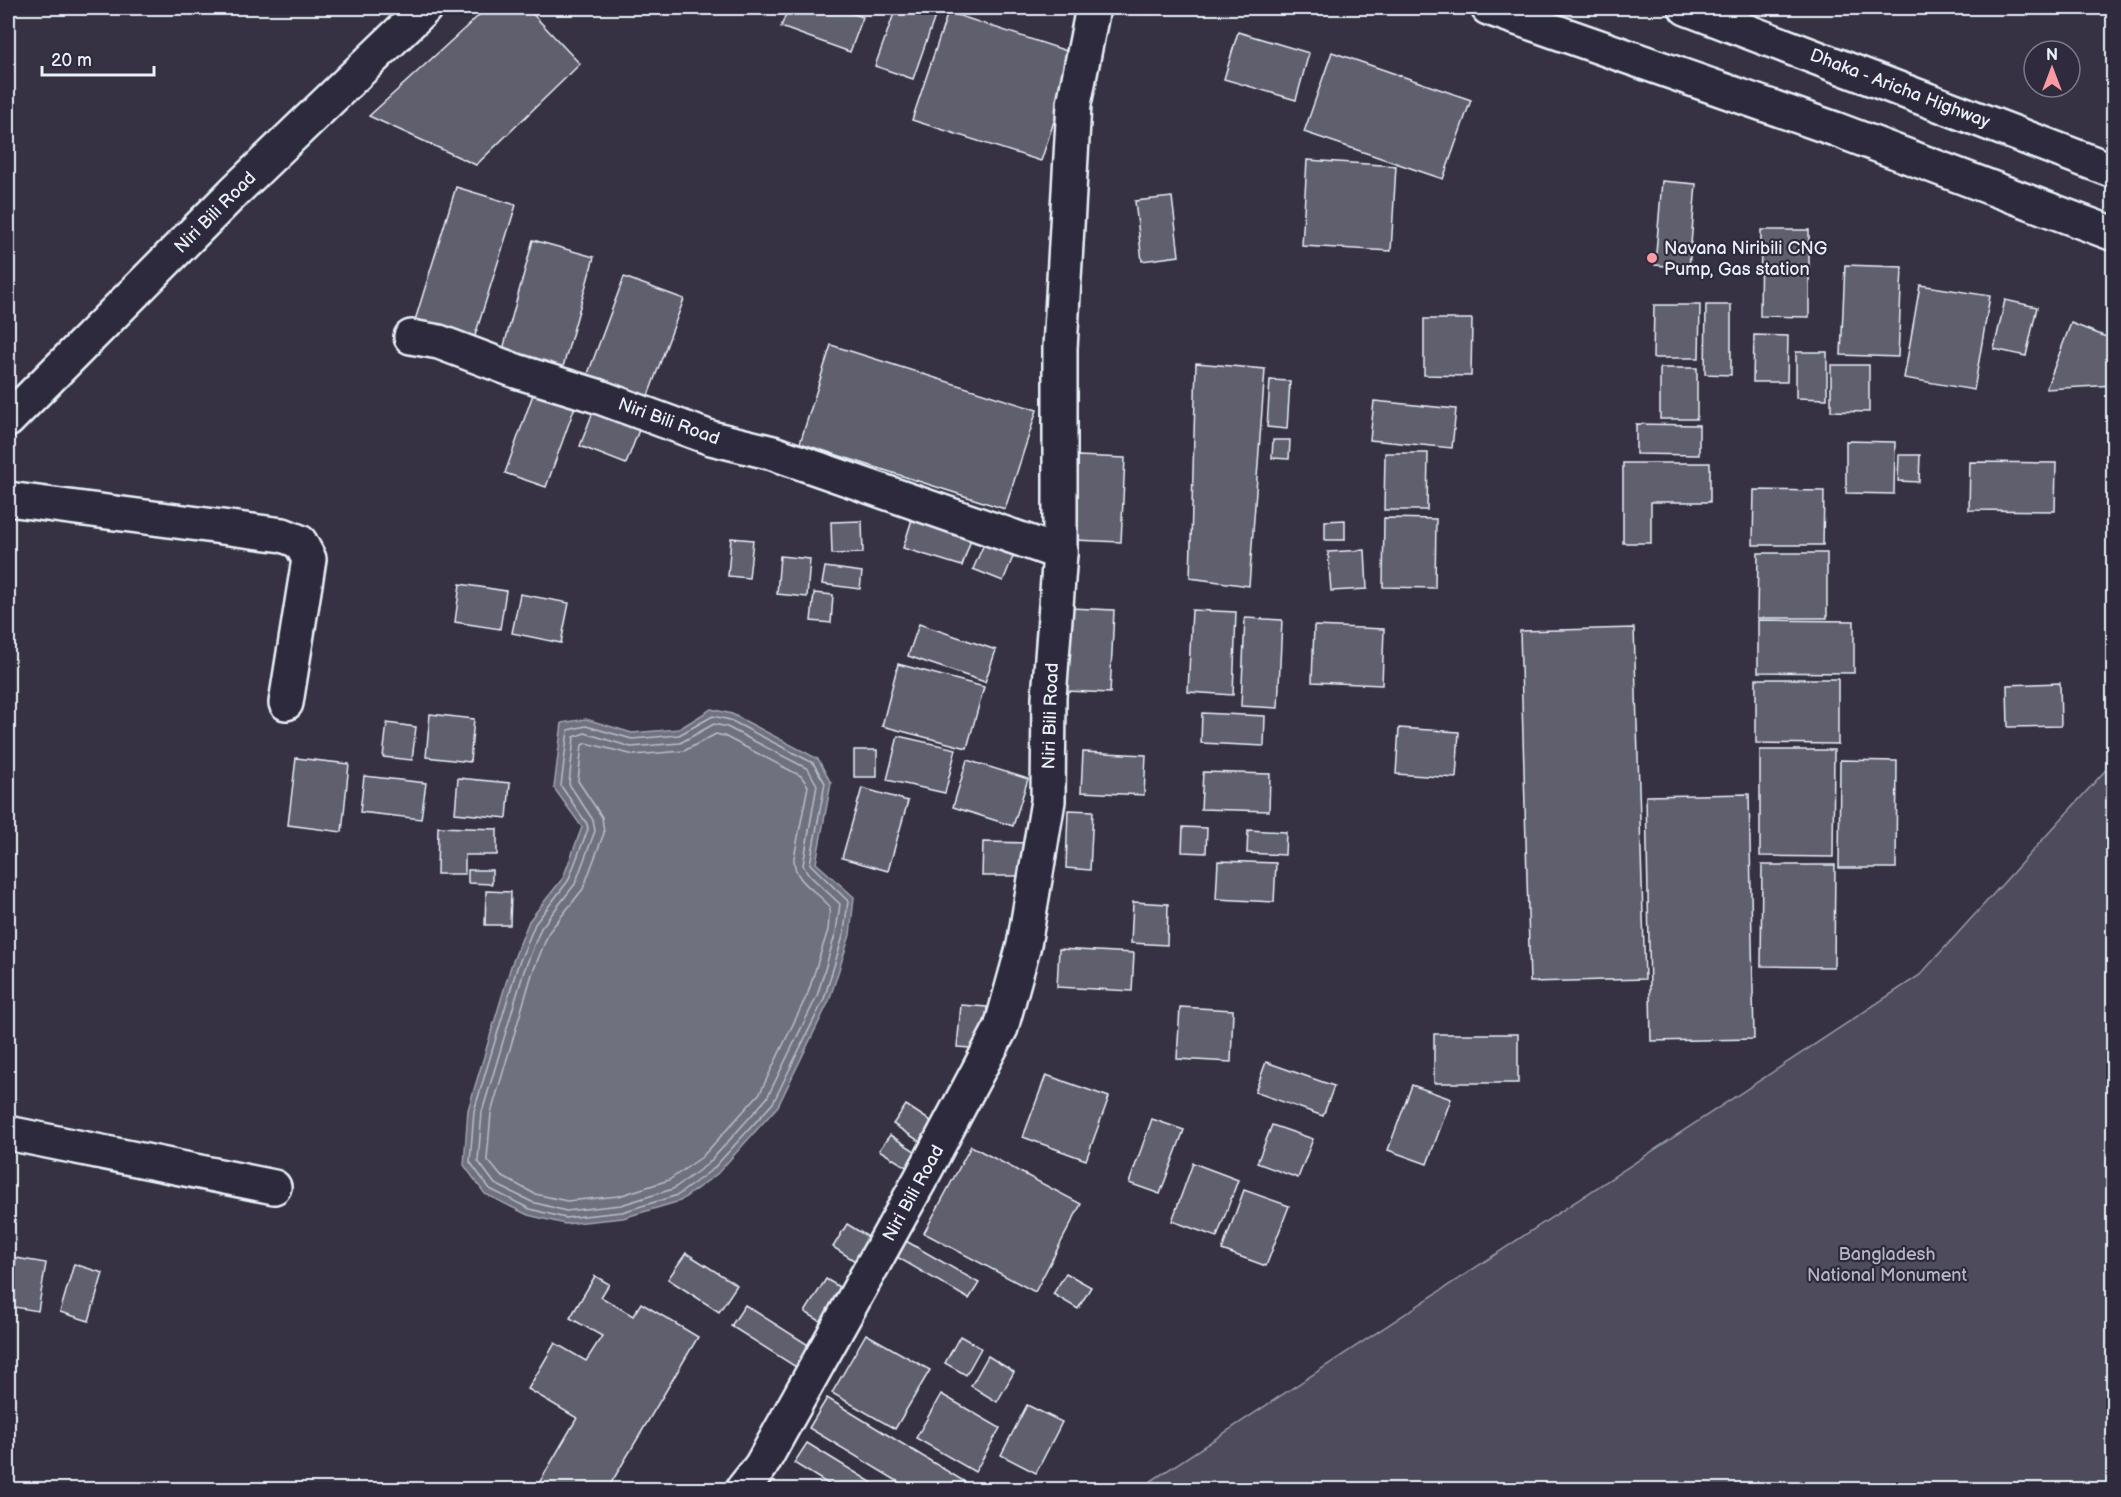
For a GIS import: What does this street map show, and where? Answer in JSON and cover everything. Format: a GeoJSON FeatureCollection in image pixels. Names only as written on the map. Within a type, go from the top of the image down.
{"type":"FeatureCollection","features":[{"type":"Feature","properties":{"kind":"main road","name":"Niri Bili Road"},"geometry":{"type":"LineString","coordinates":[[8,420],[236,190],[425,8]]}},
{"type":"Feature","properties":{"kind":"main road"},"geometry":{"type":"LineString","coordinates":[[1060,553],[1060,348],[1073,116],[1093,8]]}},
{"type":"Feature","properties":{"kind":"main road"},"geometry":{"type":"LineString","coordinates":[[1488,8],[1835,129],[2114,234]]}},
{"type":"Feature","properties":{"kind":"main road","name":"Dhaka - Aricha Highway"},"geometry":{"type":"LineString","coordinates":[[1686,8],[2114,171]]}},
{"type":"Feature","properties":{"kind":"main road","name":"Niri Bili Road"},"geometry":{"type":"LineString","coordinates":[[411,337],[439,342],[711,438],[773,453],[1060,553],[1049,697],[1048,801],[1024,945],[1001,1028],[920,1180],[761,1466],[741,1490]]}},
{"type":"Feature","properties":{"kind":"main road"},"geometry":{"type":"LineString","coordinates":[[8,499],[283,535],[300,542],[309,559],[286,703]]}},
{"type":"Feature","properties":{"kind":"main road"},"geometry":{"type":"LineString","coordinates":[[8,1133],[274,1187]]}},
{"type":"Feature","properties":{"kind":"green space","name":"Bangladesh National Monument"},"geometry":{"type":"Polygon","coordinates":[[[2113,762],[2113,1489],[1139,1489],[1920,975],[2113,762]]]}},
{"type":"Feature","properties":{"kind":"water"},"geometry":{"type":"Polygon","coordinates":[[[711,709],[732,714],[818,759],[831,783],[816,863],[854,897],[850,935],[829,1001],[778,1106],[717,1174],[680,1201],[623,1218],[565,1224],[528,1215],[485,1194],[464,1165],[468,1110],[511,966],[529,921],[563,878],[582,827],[554,788],[562,723],[586,719],[632,733],[679,729],[711,709]]]}},
{"type":"Feature","properties":{"kind":"building"},"geometry":{"type":"Polygon","coordinates":[[[487,8],[527,8],[580,64],[476,165],[369,116],[487,8]]]}},
{"type":"Feature","properties":{"kind":"building"},"geometry":{"type":"Polygon","coordinates":[[[788,8],[836,8],[863,17],[850,52],[781,27],[788,8]]]}},
{"type":"Feature","properties":{"kind":"building"},"geometry":{"type":"Polygon","coordinates":[[[896,8],[938,8],[913,79],[875,66],[896,8]]]}},
{"type":"Feature","properties":{"kind":"building"},"geometry":{"type":"Polygon","coordinates":[[[1130,8],[1153,8],[1151,14],[1130,8]]]}},
{"type":"Feature","properties":{"kind":"building"},"geometry":{"type":"Polygon","coordinates":[[[948,12],[1076,54],[1041,161],[912,120],[948,12]]]}},
{"type":"Feature","properties":{"kind":"building"},"geometry":{"type":"Polygon","coordinates":[[[1238,32],[1309,53],[1296,100],[1224,79],[1238,32]]]}},
{"type":"Feature","properties":{"kind":"building"},"geometry":{"type":"Polygon","coordinates":[[[1332,52],[1471,100],[1443,179],[1304,132],[1332,52]]]}},
{"type":"Feature","properties":{"kind":"building"},"geometry":{"type":"Polygon","coordinates":[[[1307,160],[1396,166],[1391,251],[1302,246],[1307,160]]]}},
{"type":"Feature","properties":{"kind":"building"},"geometry":{"type":"Polygon","coordinates":[[[1662,181],[1696,184],[1689,268],[1655,265],[1662,181]]]}},
{"type":"Feature","properties":{"kind":"building"},"geometry":{"type":"Polygon","coordinates":[[[456,187],[516,205],[472,345],[413,327],[456,187]]]}},
{"type":"Feature","properties":{"kind":"building"},"geometry":{"type":"Polygon","coordinates":[[[1172,197],[1179,256],[1142,261],[1135,201],[1172,197]]]}},
{"type":"Feature","properties":{"kind":"building"},"geometry":{"type":"Polygon","coordinates":[[[1761,230],[1809,230],[1809,317],[1760,316],[1761,230]]]}},
{"type":"Feature","properties":{"kind":"building"},"geometry":{"type":"Polygon","coordinates":[[[533,240],[594,257],[561,374],[501,357],[533,240]]]}},
{"type":"Feature","properties":{"kind":"building"},"geometry":{"type":"Polygon","coordinates":[[[1845,265],[1902,267],[1898,357],[1841,355],[1845,265]]]}},
{"type":"Feature","properties":{"kind":"building"},"geometry":{"type":"Polygon","coordinates":[[[624,277],[684,299],[643,409],[583,387],[624,277]]]}},
{"type":"Feature","properties":{"kind":"building"},"geometry":{"type":"Polygon","coordinates":[[[1920,285],[1990,296],[1974,390],[1904,378],[1920,285]]]}},
{"type":"Feature","properties":{"kind":"building"},"geometry":{"type":"Polygon","coordinates":[[[2005,300],[2037,307],[2026,356],[1994,349],[2005,300]]]}},
{"type":"Feature","properties":{"kind":"building"},"geometry":{"type":"Polygon","coordinates":[[[1654,305],[1700,305],[1699,358],[1653,358],[1654,305]]]}},
{"type":"Feature","properties":{"kind":"building"},"geometry":{"type":"Polygon","coordinates":[[[1706,305],[1731,305],[1731,375],[1705,374],[1706,305]]]}},
{"type":"Feature","properties":{"kind":"building"},"geometry":{"type":"Polygon","coordinates":[[[1424,319],[1472,319],[1471,376],[1424,375],[1424,319]]]}},
{"type":"Feature","properties":{"kind":"building"},"geometry":{"type":"Polygon","coordinates":[[[2071,323],[2114,340],[2114,385],[2046,389],[2071,323]]]}},
{"type":"Feature","properties":{"kind":"building"},"geometry":{"type":"Polygon","coordinates":[[[1754,335],[1788,336],[1787,382],[1753,382],[1754,335]]]}},
{"type":"Feature","properties":{"kind":"building"},"geometry":{"type":"Polygon","coordinates":[[[831,345],[1037,410],[1005,509],[800,443],[831,345]]]}},
{"type":"Feature","properties":{"kind":"building"},"geometry":{"type":"Polygon","coordinates":[[[1796,352],[1827,352],[1827,399],[1796,398],[1796,352]]]}},
{"type":"Feature","properties":{"kind":"building"},"geometry":{"type":"Polygon","coordinates":[[[1196,363],[1265,369],[1249,586],[1190,578],[1196,363]]]}},
{"type":"Feature","properties":{"kind":"building"},"geometry":{"type":"Polygon","coordinates":[[[1831,365],[1869,365],[1869,412],[1831,411],[1831,365]]]}},
{"type":"Feature","properties":{"kind":"building"},"geometry":{"type":"Polygon","coordinates":[[[1660,368],[1697,368],[1697,419],[1660,419],[1660,368]]]}},
{"type":"Feature","properties":{"kind":"building"},"geometry":{"type":"Polygon","coordinates":[[[1270,380],[1290,381],[1287,429],[1267,427],[1270,380]]]}},
{"type":"Feature","properties":{"kind":"building"},"geometry":{"type":"Polygon","coordinates":[[[536,386],[577,401],[546,487],[505,473],[536,386]]]}},
{"type":"Feature","properties":{"kind":"building"},"geometry":{"type":"Polygon","coordinates":[[[1374,401],[1456,409],[1452,448],[1370,440],[1374,401]]]}},
{"type":"Feature","properties":{"kind":"building"},"geometry":{"type":"Polygon","coordinates":[[[596,404],[642,422],[626,464],[580,446],[596,404]]]}},
{"type":"Feature","properties":{"kind":"building"},"geometry":{"type":"Polygon","coordinates":[[[1636,424],[1699,425],[1699,455],[1636,454],[1636,424]]]}},
{"type":"Feature","properties":{"kind":"building"},"geometry":{"type":"Polygon","coordinates":[[[1273,440],[1290,440],[1289,459],[1272,458],[1273,440]]]}},
{"type":"Feature","properties":{"kind":"building"},"geometry":{"type":"Polygon","coordinates":[[[1846,441],[1895,442],[1894,494],[1846,493],[1846,441]]]}},
{"type":"Feature","properties":{"kind":"building"},"geometry":{"type":"Polygon","coordinates":[[[2109,443],[2114,443],[2114,492],[2109,492],[2109,443]]]}},
{"type":"Feature","properties":{"kind":"building"},"geometry":{"type":"Polygon","coordinates":[[[1385,453],[1428,453],[1427,510],[1384,510],[1385,453]]]}},
{"type":"Feature","properties":{"kind":"building"},"geometry":{"type":"Polygon","coordinates":[[[1899,455],[1920,455],[1919,482],[1898,481],[1899,455]]]}},
{"type":"Feature","properties":{"kind":"building"},"geometry":{"type":"Polygon","coordinates":[[[1078,456],[1125,458],[1121,542],[1074,540],[1078,456]]]}},
{"type":"Feature","properties":{"kind":"building"},"geometry":{"type":"Polygon","coordinates":[[[1970,462],[2056,463],[2055,511],[1969,510],[1970,462]]]}},
{"type":"Feature","properties":{"kind":"building"},"geometry":{"type":"Polygon","coordinates":[[[1623,463],[1710,463],[1710,502],[1651,502],[1651,543],[1623,543],[1623,463]]]}},
{"type":"Feature","properties":{"kind":"building"},"geometry":{"type":"Polygon","coordinates":[[[1754,490],[1824,491],[1823,545],[1753,545],[1754,490]]]}},
{"type":"Feature","properties":{"kind":"building"},"geometry":{"type":"Polygon","coordinates":[[[915,510],[975,528],[962,566],[903,548],[915,510]]]}},
{"type":"Feature","properties":{"kind":"building"},"geometry":{"type":"Polygon","coordinates":[[[1384,518],[1436,519],[1435,588],[1383,587],[1384,518]]]}},
{"type":"Feature","properties":{"kind":"building"},"geometry":{"type":"Polygon","coordinates":[[[1345,520],[1345,540],[1325,540],[1325,521],[1345,520]]]}},
{"type":"Feature","properties":{"kind":"building"},"geometry":{"type":"Polygon","coordinates":[[[862,521],[863,553],[832,554],[831,522],[862,521]]]}},
{"type":"Feature","properties":{"kind":"building"},"geometry":{"type":"Polygon","coordinates":[[[988,535],[1017,547],[1003,581],[973,569],[988,535]]]}},
{"type":"Feature","properties":{"kind":"building"},"geometry":{"type":"Polygon","coordinates":[[[731,538],[753,540],[749,578],[728,576],[731,538]]]}},
{"type":"Feature","properties":{"kind":"building"},"geometry":{"type":"Polygon","coordinates":[[[1365,550],[1367,589],[1331,591],[1328,552],[1365,550]]]}},
{"type":"Feature","properties":{"kind":"building"},"geometry":{"type":"Polygon","coordinates":[[[1758,553],[1827,553],[1827,618],[1757,618],[1758,553]]]}},
{"type":"Feature","properties":{"kind":"building"},"geometry":{"type":"Polygon","coordinates":[[[780,556],[810,559],[807,597],[777,594],[780,556]]]}},
{"type":"Feature","properties":{"kind":"building"},"geometry":{"type":"Polygon","coordinates":[[[825,567],[862,572],[860,589],[822,584],[825,567]]]}},
{"type":"Feature","properties":{"kind":"building"},"geometry":{"type":"Polygon","coordinates":[[[460,584],[506,591],[500,629],[455,622],[460,584]]]}},
{"type":"Feature","properties":{"kind":"building"},"geometry":{"type":"Polygon","coordinates":[[[814,593],[833,595],[831,623],[811,621],[814,593]]]}},
{"type":"Feature","properties":{"kind":"building"},"geometry":{"type":"Polygon","coordinates":[[[520,594],[569,603],[561,643],[512,633],[520,594]]]}},
{"type":"Feature","properties":{"kind":"building"},"geometry":{"type":"Polygon","coordinates":[[[1070,608],[1114,610],[1110,693],[1067,691],[1070,608]]]}},
{"type":"Feature","properties":{"kind":"building"},"geometry":{"type":"Polygon","coordinates":[[[1192,610],[1236,612],[1233,695],[1188,692],[1192,610]]]}},
{"type":"Feature","properties":{"kind":"building"},"geometry":{"type":"Polygon","coordinates":[[[1245,618],[1282,620],[1278,708],[1241,706],[1245,618]]]}},
{"type":"Feature","properties":{"kind":"building"},"geometry":{"type":"Polygon","coordinates":[[[1758,620],[1854,621],[1854,673],[1758,672],[1758,620]]]}},
{"type":"Feature","properties":{"kind":"building"},"geometry":{"type":"Polygon","coordinates":[[[919,624],[996,650],[985,682],[908,656],[919,624]]]}},
{"type":"Feature","properties":{"kind":"building"},"geometry":{"type":"Polygon","coordinates":[[[1314,626],[1384,629],[1382,685],[1312,682],[1314,626]]]}},
{"type":"Feature","properties":{"kind":"building"},"geometry":{"type":"Polygon","coordinates":[[[1634,628],[1645,979],[1530,982],[1520,631],[1634,628]]]}},
{"type":"Feature","properties":{"kind":"building"},"geometry":{"type":"Polygon","coordinates":[[[898,664],[984,687],[967,748],[882,726],[898,664]]]}},
{"type":"Feature","properties":{"kind":"building"},"geometry":{"type":"Polygon","coordinates":[[[1756,679],[1838,679],[1838,744],[1756,743],[1756,679]]]}},
{"type":"Feature","properties":{"kind":"building"},"geometry":{"type":"Polygon","coordinates":[[[2060,683],[2061,726],[2008,727],[2007,685],[2060,683]]]}},
{"type":"Feature","properties":{"kind":"building"},"geometry":{"type":"Polygon","coordinates":[[[1202,713],[1265,716],[1264,746],[1201,743],[1202,713]]]}},
{"type":"Feature","properties":{"kind":"building"},"geometry":{"type":"Polygon","coordinates":[[[430,714],[474,719],[470,762],[426,757],[430,714]]]}},
{"type":"Feature","properties":{"kind":"building"},"geometry":{"type":"Polygon","coordinates":[[[387,723],[416,727],[412,760],[383,757],[387,723]]]}},
{"type":"Feature","properties":{"kind":"building"},"geometry":{"type":"Polygon","coordinates":[[[1399,728],[1459,732],[1456,778],[1396,774],[1399,728]]]}},
{"type":"Feature","properties":{"kind":"building"},"geometry":{"type":"Polygon","coordinates":[[[898,736],[956,749],[945,793],[887,780],[898,736]]]}},
{"type":"Feature","properties":{"kind":"building"},"geometry":{"type":"Polygon","coordinates":[[[854,750],[877,750],[877,777],[854,777],[854,750]]]}},
{"type":"Feature","properties":{"kind":"building"},"geometry":{"type":"Polygon","coordinates":[[[1760,750],[1834,750],[1833,857],[1760,856],[1760,750]]]}},
{"type":"Feature","properties":{"kind":"building"},"geometry":{"type":"Polygon","coordinates":[[[1083,752],[1146,755],[1144,795],[1081,792],[1083,752]]]}},
{"type":"Feature","properties":{"kind":"building"},"geometry":{"type":"Polygon","coordinates":[[[296,758],[349,764],[342,832],[288,825],[296,758]]]}},
{"type":"Feature","properties":{"kind":"building"},"geometry":{"type":"Polygon","coordinates":[[[967,760],[1028,779],[1013,826],[953,807],[967,760]]]}},
{"type":"Feature","properties":{"kind":"building"},"geometry":{"type":"Polygon","coordinates":[[[1840,760],[1897,761],[1896,868],[1839,868],[1840,760]]]}},
{"type":"Feature","properties":{"kind":"building"},"geometry":{"type":"Polygon","coordinates":[[[1203,772],[1270,774],[1269,811],[1201,809],[1203,772]]]}},
{"type":"Feature","properties":{"kind":"building"},"geometry":{"type":"Polygon","coordinates":[[[364,776],[426,783],[421,819],[360,812],[364,776]]]}},
{"type":"Feature","properties":{"kind":"building"},"geometry":{"type":"Polygon","coordinates":[[[458,778],[510,783],[507,818],[455,813],[458,778]]]}},
{"type":"Feature","properties":{"kind":"building"},"geometry":{"type":"Polygon","coordinates":[[[862,788],[908,801],[888,871],[842,858],[862,788]]]}},
{"type":"Feature","properties":{"kind":"building"},"geometry":{"type":"Polygon","coordinates":[[[1749,794],[1754,1039],[1651,1041],[1646,796],[1749,794]]]}},
{"type":"Feature","properties":{"kind":"building"},"geometry":{"type":"Polygon","coordinates":[[[1068,810],[1093,811],[1090,870],[1066,868],[1068,810]]]}},
{"type":"Feature","properties":{"kind":"building"},"geometry":{"type":"Polygon","coordinates":[[[438,827],[497,829],[497,855],[465,855],[465,874],[437,874],[438,827]]]}},
{"type":"Feature","properties":{"kind":"building"},"geometry":{"type":"Polygon","coordinates":[[[1183,827],[1207,828],[1206,853],[1182,852],[1183,827]]]}},
{"type":"Feature","properties":{"kind":"building"},"geometry":{"type":"Polygon","coordinates":[[[1248,830],[1286,832],[1285,855],[1247,853],[1248,830]]]}},
{"type":"Feature","properties":{"kind":"building"},"geometry":{"type":"Polygon","coordinates":[[[983,842],[1031,843],[1030,876],[982,876],[983,842]]]}},
{"type":"Feature","properties":{"kind":"building"},"geometry":{"type":"Polygon","coordinates":[[[1218,861],[1276,863],[1274,902],[1216,899],[1218,861]]]}},
{"type":"Feature","properties":{"kind":"building"},"geometry":{"type":"Polygon","coordinates":[[[1762,865],[1835,865],[1834,967],[1761,966],[1762,865]]]}},
{"type":"Feature","properties":{"kind":"building"},"geometry":{"type":"Polygon","coordinates":[[[468,870],[492,870],[492,884],[468,883],[468,870]]]}},
{"type":"Feature","properties":{"kind":"building"},"geometry":{"type":"Polygon","coordinates":[[[486,891],[511,892],[510,925],[485,925],[486,891]]]}},
{"type":"Feature","properties":{"kind":"building"},"geometry":{"type":"Polygon","coordinates":[[[1133,902],[1168,904],[1167,945],[1131,943],[1133,902]]]}},
{"type":"Feature","properties":{"kind":"building"},"geometry":{"type":"Polygon","coordinates":[[[1059,949],[1134,953],[1132,991],[1057,987],[1059,949]]]}},
{"type":"Feature","properties":{"kind":"building"},"geometry":{"type":"Polygon","coordinates":[[[961,1005],[987,1007],[984,1049],[957,1047],[961,1005]]]}},
{"type":"Feature","properties":{"kind":"building"},"geometry":{"type":"Polygon","coordinates":[[[1180,1007],[1233,1010],[1231,1062],[1177,1059],[1180,1007]]]}},
{"type":"Feature","properties":{"kind":"building"},"geometry":{"type":"Polygon","coordinates":[[[1434,1034],[1518,1034],[1518,1083],[1434,1083],[1434,1034]]]}},
{"type":"Feature","properties":{"kind":"building"},"geometry":{"type":"Polygon","coordinates":[[[1266,1062],[1334,1086],[1323,1116],[1255,1092],[1266,1062]]]}},
{"type":"Feature","properties":{"kind":"building"},"geometry":{"type":"Polygon","coordinates":[[[1046,1075],[1109,1097],[1086,1160],[1023,1137],[1046,1075]]]}},
{"type":"Feature","properties":{"kind":"building"},"geometry":{"type":"Polygon","coordinates":[[[1412,1085],[1451,1099],[1427,1164],[1388,1150],[1412,1085]]]}},
{"type":"Feature","properties":{"kind":"building"},"geometry":{"type":"Polygon","coordinates":[[[906,1105],[938,1126],[925,1145],[893,1124],[906,1105]]]}},
{"type":"Feature","properties":{"kind":"building"},"geometry":{"type":"Polygon","coordinates":[[[1152,1119],[1184,1130],[1160,1194],[1129,1183],[1152,1119]]]}},
{"type":"Feature","properties":{"kind":"building"},"geometry":{"type":"Polygon","coordinates":[[[1272,1125],[1313,1139],[1298,1178],[1257,1163],[1272,1125]]]}},
{"type":"Feature","properties":{"kind":"building"},"geometry":{"type":"Polygon","coordinates":[[[890,1135],[921,1155],[911,1170],[879,1150],[890,1135]]]}},
{"type":"Feature","properties":{"kind":"building"},"geometry":{"type":"Polygon","coordinates":[[[971,1146],[1081,1204],[1035,1292],[924,1233],[971,1146]]]}},
{"type":"Feature","properties":{"kind":"building"},"geometry":{"type":"Polygon","coordinates":[[[1193,1163],[1238,1180],[1217,1237],[1172,1221],[1193,1163]]]}},
{"type":"Feature","properties":{"kind":"building"},"geometry":{"type":"Polygon","coordinates":[[[1244,1190],[1289,1206],[1266,1266],[1222,1250],[1244,1190]]]}},
{"type":"Feature","properties":{"kind":"building"},"geometry":{"type":"Polygon","coordinates":[[[847,1224],[870,1238],[855,1261],[833,1247],[847,1224]]]}},
{"type":"Feature","properties":{"kind":"building"},"geometry":{"type":"Polygon","coordinates":[[[906,1241],[979,1283],[969,1299],[897,1257],[906,1241]]]}},
{"type":"Feature","properties":{"kind":"building"},"geometry":{"type":"Polygon","coordinates":[[[686,1253],[737,1285],[719,1312],[668,1279],[686,1253]]]}},
{"type":"Feature","properties":{"kind":"building"},"geometry":{"type":"Polygon","coordinates":[[[16,1258],[46,1263],[38,1311],[8,1306],[16,1258]]]}},
{"type":"Feature","properties":{"kind":"building"},"geometry":{"type":"Polygon","coordinates":[[[74,1264],[103,1273],[89,1321],[60,1312],[74,1264]]]}},
{"type":"Feature","properties":{"kind":"building"},"geometry":{"type":"Polygon","coordinates":[[[1066,1273],[1091,1287],[1078,1309],[1053,1294],[1066,1273]]]}},
{"type":"Feature","properties":{"kind":"building"},"geometry":{"type":"Polygon","coordinates":[[[595,1276],[609,1284],[601,1297],[633,1316],[641,1303],[698,1337],[607,1490],[535,1490],[577,1418],[528,1389],[555,1343],[586,1361],[602,1336],[570,1318],[595,1276]]]}},
{"type":"Feature","properties":{"kind":"building"},"geometry":{"type":"Polygon","coordinates":[[[826,1279],[846,1291],[825,1324],[805,1312],[826,1279]]]}},
{"type":"Feature","properties":{"kind":"building"},"geometry":{"type":"Polygon","coordinates":[[[745,1305],[810,1346],[796,1367],[731,1326],[745,1305]]]}},
{"type":"Feature","properties":{"kind":"building"},"geometry":{"type":"Polygon","coordinates":[[[866,1334],[930,1370],[895,1429],[832,1393],[866,1334]]]}},
{"type":"Feature","properties":{"kind":"building"},"geometry":{"type":"Polygon","coordinates":[[[960,1336],[981,1348],[966,1375],[945,1363],[960,1336]]]}},
{"type":"Feature","properties":{"kind":"building"},"geometry":{"type":"Polygon","coordinates":[[[988,1356],[1014,1372],[997,1402],[971,1386],[988,1356]]]}},
{"type":"Feature","properties":{"kind":"building"},"geometry":{"type":"Polygon","coordinates":[[[941,1394],[1000,1428],[975,1472],[916,1438],[941,1394]]]}},
{"type":"Feature","properties":{"kind":"building"},"geometry":{"type":"Polygon","coordinates":[[[827,1398],[975,1488],[974,1490],[912,1490],[809,1428],[827,1398]]]}},
{"type":"Feature","properties":{"kind":"building"},"geometry":{"type":"Polygon","coordinates":[[[1027,1405],[1062,1422],[1036,1473],[1001,1455],[1027,1405]]]}},
{"type":"Feature","properties":{"kind":"building"},"geometry":{"type":"Polygon","coordinates":[[[807,1443],[884,1490],[838,1490],[794,1463],[807,1443]]]}},
{"type":"Feature","properties":{"kind":"place","name":"Navana Niribili CNG Pump, Gas station"},"geometry":{"type":"Point","coordinates":[1652,258]}}]}
